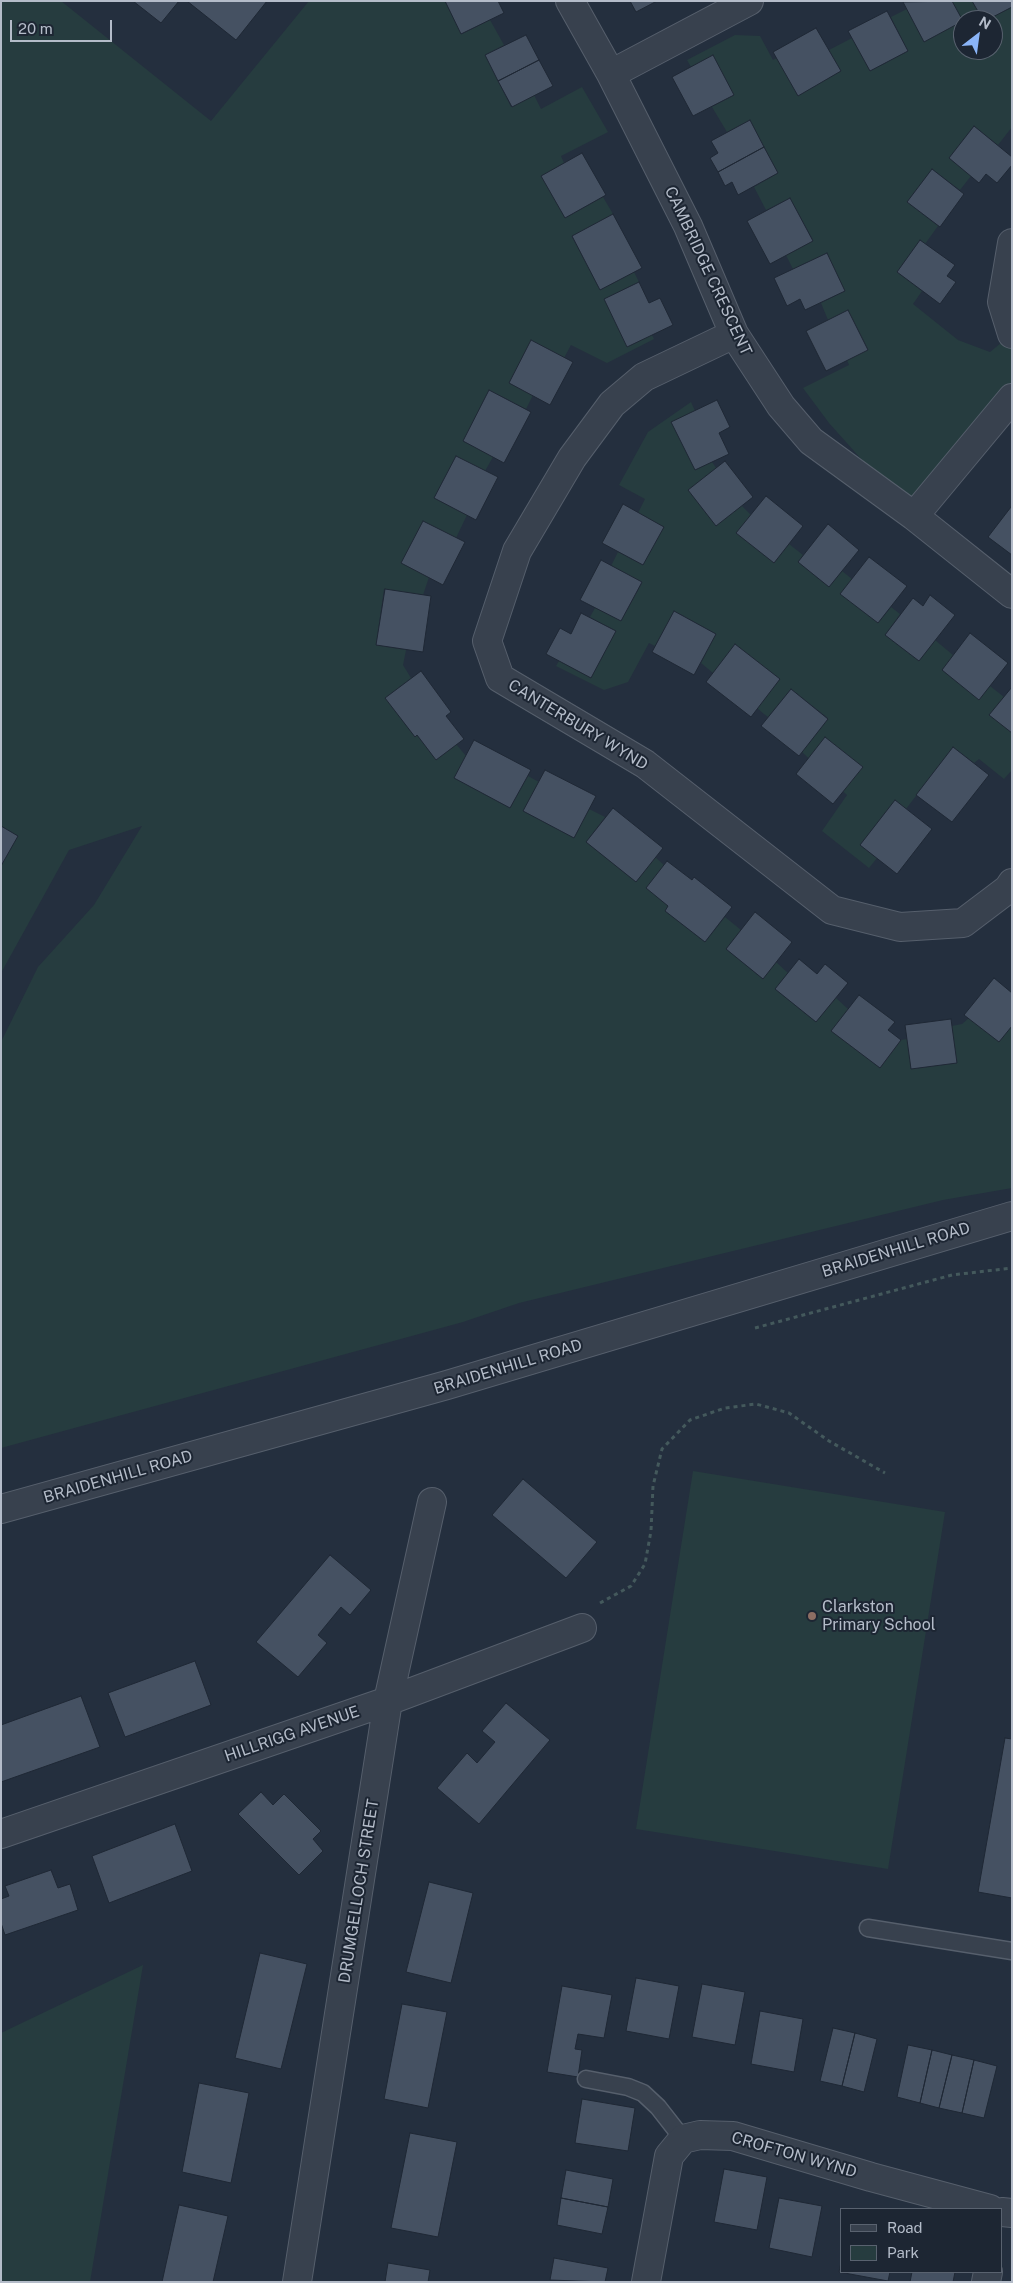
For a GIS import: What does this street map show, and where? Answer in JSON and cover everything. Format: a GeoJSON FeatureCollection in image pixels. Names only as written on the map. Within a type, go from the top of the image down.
{"type":"FeatureCollection","features":[{"type":"Feature","properties":{"kind":"street","name":"CAMBRIDGE CRESCENT"},"geometry":{"type":"LineString","coordinates":[[570,1],[611,74],[688,226],[734,334],[781,406],[811,441],[914,516],[1012,594]]}},
{"type":"Feature","properties":{"kind":"street"},"geometry":{"type":"LineString","coordinates":[[611,74],[749,1]]}},
{"type":"Feature","properties":{"kind":"street"},"geometry":{"type":"LineString","coordinates":[[1012,243],[1002,302],[1012,334]]}},
{"type":"Feature","properties":{"kind":"street","name":"CANTERBURY WYND"},"geometry":{"type":"LineString","coordinates":[[734,334],[644,377],[612,404],[572,458],[517,552],[487,641],[500,678],[645,764],[832,910],[900,927],[963,923],[1008,889],[1012,883]]}},
{"type":"Feature","properties":{"kind":"street"},"geometry":{"type":"LineString","coordinates":[[914,516],[1012,398]]}},
{"type":"Feature","properties":{"kind":"street","name":"BRAIDENHILL ROAD"},"geometry":{"type":"LineString","coordinates":[[1,1509],[447,1385],[1012,1216]]}},
{"type":"Feature","properties":{"kind":"street","name":"DRUMGELLOCH STREET"},"geometry":{"type":"LineString","coordinates":[[298,2282],[388,1700],[432,1502]]}},
{"type":"Feature","properties":{"kind":"street","name":"HILLRIGG AVENUE"},"geometry":{"type":"LineString","coordinates":[[1,1834],[388,1700],[582,1628]]}},
{"type":"Feature","properties":{"kind":"street","name":"CROFTON WYND"},"geometry":{"type":"LineString","coordinates":[[683,2139],[700,2135],[733,2136],[871,2177],[986,2208]]}},
{"type":"Feature","properties":{"kind":"street"},"geometry":{"type":"LineString","coordinates":[[646,2282],[669,2156],[683,2139]]}},
{"type":"Feature","properties":{"kind":"lane"},"geometry":{"type":"LineString","coordinates":[[868,1928],[1012,1951]]}},
{"type":"Feature","properties":{"kind":"lane"},"geometry":{"type":"LineString","coordinates":[[586,2079],[628,2087],[643,2093],[658,2107],[683,2139]]}},
{"type":"Feature","properties":{"kind":"path"},"geometry":{"type":"LineString","coordinates":[[582,1628],[586,1609],[631,1586],[645,1564],[650,1531],[653,1486],[662,1449],[690,1420],[724,1408],[756,1404],[789,1413],[829,1441],[885,1474]]}},
{"type":"Feature","properties":{"kind":"green space"},"geometry":{"type":"Polygon","coordinates":[[[1,1],[61,1],[211,121],[309,1],[445,1],[462,34],[490,20],[504,45],[485,55],[511,107],[534,95],[541,109],[582,87],[608,132],[561,156],[564,163],[542,176],[565,218],[603,197],[613,214],[572,237],[600,290],[634,272],[639,282],[604,299],[652,335],[654,339],[607,363],[571,345],[564,358],[531,341],[509,383],[533,395],[526,409],[489,390],[463,441],[493,457],[485,471],[456,456],[434,498],[467,515],[456,538],[423,521],[402,563],[429,577],[423,595],[384,589],[376,645],[406,650],[403,665],[411,678],[386,698],[415,737],[417,735],[456,744],[466,756],[454,778],[510,808],[528,776],[539,782],[523,811],[574,838],[589,809],[605,817],[586,842],[636,882],[655,857],[664,865],[668,906],[665,911],[705,942],[725,917],[741,930],[726,949],[763,979],[776,962],[788,973],[775,989],[816,1022],[836,998],[848,1009],[832,1031],[880,1068],[901,1040],[907,1039],[911,1069],[957,1063],[952,1026],[962,1024],[969,1018],[1012,1026],[1012,1188],[943,1200],[519,1303],[463,1322],[1,1448],[1,1042],[38,967],[94,905],[142,826],[69,850],[1,973],[1,866],[18,836],[1,826],[1,1]]]}},
{"type":"Feature","properties":{"kind":"green space"},"geometry":{"type":"Polygon","coordinates":[[[952,1],[972,1],[977,10],[953,10],[953,60],[1003,60],[1003,12],[1012,7],[1012,127],[998,145],[974,126],[949,158],[971,176],[960,190],[932,169],[907,202],[938,226],[925,244],[920,240],[897,272],[922,291],[913,304],[958,340],[990,352],[1012,334],[1012,387],[912,504],[880,480],[829,423],[803,388],[849,365],[847,360],[868,349],[848,310],[828,320],[821,303],[845,291],[827,253],[793,269],[786,255],[813,240],[790,198],[766,210],[754,187],[778,173],[750,120],[727,132],[712,107],[734,95],[713,56],[691,67],[687,60],[735,35],[760,36],[773,60],[777,58],[798,95],[841,71],[829,50],[852,38],[870,71],[908,51],[891,17],[907,9],[924,42],[952,1]]]}},
{"type":"Feature","properties":{"kind":"green space"},"geometry":{"type":"Polygon","coordinates":[[[691,402],[695,411],[671,422],[695,470],[712,462],[742,506],[751,515],[774,563],[789,544],[803,555],[798,562],[829,587],[842,571],[852,579],[878,623],[891,607],[900,614],[885,635],[919,661],[935,640],[953,655],[942,670],[979,699],[990,686],[1004,697],[990,715],[1012,733],[1012,770],[1004,779],[979,759],[974,763],[953,747],[906,809],[895,800],[860,845],[877,858],[869,868],[822,831],[847,795],[802,752],[828,718],[791,689],[768,717],[764,714],[757,708],[780,679],[735,645],[713,673],[701,663],[716,634],[674,611],[655,646],[649,643],[628,682],[604,690],[556,666],[559,661],[591,678],[616,631],[590,617],[595,608],[621,621],[642,583],[611,566],[618,552],[643,565],[664,527],[638,513],[645,499],[619,485],[648,432],[691,402]]]}},
{"type":"Feature","properties":{"kind":"green space"},"geometry":{"type":"Polygon","coordinates":[[[693,1471],[945,1512],[888,1869],[636,1829],[693,1471]]]}},
{"type":"Feature","properties":{"kind":"green space"},"geometry":{"type":"Polygon","coordinates":[[[143,1965],[90,2282],[1,2282],[1,2033],[143,1965]]]}},
{"type":"Feature","properties":{"kind":"building"},"geometry":{"type":"Polygon","coordinates":[[[133,1],[179,1],[161,23],[133,1]]]}},
{"type":"Feature","properties":{"kind":"building"},"geometry":{"type":"Polygon","coordinates":[[[187,1],[267,1],[236,40],[187,1]]]}},
{"type":"Feature","properties":{"kind":"building"},"geometry":{"type":"Polygon","coordinates":[[[445,1],[498,1],[504,13],[461,34],[445,1]]]}},
{"type":"Feature","properties":{"kind":"building"},"geometry":{"type":"Polygon","coordinates":[[[630,1],[657,1],[636,12],[630,1]]]}},
{"type":"Feature","properties":{"kind":"building"},"geometry":{"type":"Polygon","coordinates":[[[952,1],[957,10],[953,10],[953,26],[924,42],[903,2],[952,1]]]}},
{"type":"Feature","properties":{"kind":"building"},"geometry":{"type":"Polygon","coordinates":[[[972,1],[1012,1],[1012,7],[1003,12],[1003,10],[977,10],[972,1]]]}},
{"type":"Feature","properties":{"kind":"building"},"geometry":{"type":"Polygon","coordinates":[[[887,11],[908,51],[870,71],[848,31],[887,11]]]}},
{"type":"Feature","properties":{"kind":"building"},"geometry":{"type":"Polygon","coordinates":[[[816,28],[841,71],[798,96],[773,52],[816,28]]]}},
{"type":"Feature","properties":{"kind":"building"},"geometry":{"type":"Polygon","coordinates":[[[526,35],[539,60],[498,81],[485,55],[526,35]]]}},
{"type":"Feature","properties":{"kind":"building"},"geometry":{"type":"Polygon","coordinates":[[[713,55],[734,95],[693,116],[672,77],[713,55]]]}},
{"type":"Feature","properties":{"kind":"building"},"geometry":{"type":"Polygon","coordinates":[[[539,60],[553,86],[512,107],[498,81],[539,60]]]}},
{"type":"Feature","properties":{"kind":"building"},"geometry":{"type":"Polygon","coordinates":[[[750,120],[764,147],[718,172],[710,158],[718,153],[711,141],[750,120]]]}},
{"type":"Feature","properties":{"kind":"building"},"geometry":{"type":"Polygon","coordinates":[[[974,126],[1012,157],[1012,165],[997,183],[986,174],[979,183],[949,158],[974,126]]]}},
{"type":"Feature","properties":{"kind":"building"},"geometry":{"type":"Polygon","coordinates":[[[764,147],[778,173],[738,195],[732,182],[725,186],[718,172],[764,147]]]}},
{"type":"Feature","properties":{"kind":"building"},"geometry":{"type":"Polygon","coordinates":[[[582,153],[606,195],[565,218],[541,176],[582,153]]]}},
{"type":"Feature","properties":{"kind":"building"},"geometry":{"type":"Polygon","coordinates":[[[932,169],[964,194],[940,227],[907,202],[932,169]]]}},
{"type":"Feature","properties":{"kind":"building"},"geometry":{"type":"Polygon","coordinates":[[[790,198],[813,241],[770,264],[747,221],[790,198]]]}},
{"type":"Feature","properties":{"kind":"building"},"geometry":{"type":"Polygon","coordinates":[[[613,214],[642,268],[600,290],[572,236],[613,214]]]}},
{"type":"Feature","properties":{"kind":"building"},"geometry":{"type":"Polygon","coordinates":[[[920,240],[955,265],[947,276],[956,282],[940,304],[897,272],[920,240]]]}},
{"type":"Feature","properties":{"kind":"building"},"geometry":{"type":"Polygon","coordinates":[[[827,253],[845,291],[805,310],[800,299],[787,306],[774,278],[827,253]]]}},
{"type":"Feature","properties":{"kind":"building"},"geometry":{"type":"Polygon","coordinates":[[[639,282],[649,303],[660,298],[673,325],[627,347],[604,299],[639,282]]]}},
{"type":"Feature","properties":{"kind":"building"},"geometry":{"type":"Polygon","coordinates":[[[848,310],[868,350],[826,371],[806,331],[848,310]]]}},
{"type":"Feature","properties":{"kind":"building"},"geometry":{"type":"Polygon","coordinates":[[[531,340],[573,362],[550,405],[509,383],[531,340]]]}},
{"type":"Feature","properties":{"kind":"building"},"geometry":{"type":"Polygon","coordinates":[[[489,390],[531,412],[504,463],[463,441],[489,390]]]}},
{"type":"Feature","properties":{"kind":"building"},"geometry":{"type":"Polygon","coordinates":[[[717,400],[730,427],[719,433],[729,454],[695,470],[671,422],[717,400]]]}},
{"type":"Feature","properties":{"kind":"building"},"geometry":{"type":"Polygon","coordinates":[[[456,456],[498,477],[476,520],[434,498],[456,456]]]}},
{"type":"Feature","properties":{"kind":"building"},"geometry":{"type":"Polygon","coordinates":[[[725,461],[753,497],[716,526],[688,490],[725,461]]]}},
{"type":"Feature","properties":{"kind":"building"},"geometry":{"type":"Polygon","coordinates":[[[766,496],[803,526],[774,563],[736,533],[766,496]]]}},
{"type":"Feature","properties":{"kind":"building"},"geometry":{"type":"Polygon","coordinates":[[[623,504],[664,527],[643,565],[602,543],[623,504]]]}},
{"type":"Feature","properties":{"kind":"building"},"geometry":{"type":"Polygon","coordinates":[[[1012,508],[1012,555],[988,537],[1012,508]]]}},
{"type":"Feature","properties":{"kind":"building"},"geometry":{"type":"Polygon","coordinates":[[[423,521],[465,542],[443,585],[401,563],[423,521]]]}},
{"type":"Feature","properties":{"kind":"building"},"geometry":{"type":"Polygon","coordinates":[[[828,524],[859,550],[829,587],[798,562],[828,524]]]}},
{"type":"Feature","properties":{"kind":"building"},"geometry":{"type":"Polygon","coordinates":[[[869,557],[907,586],[878,623],[840,594],[869,557]]]}},
{"type":"Feature","properties":{"kind":"building"},"geometry":{"type":"Polygon","coordinates":[[[601,560],[642,582],[621,621],[580,600],[601,560]]]}},
{"type":"Feature","properties":{"kind":"building"},"geometry":{"type":"Polygon","coordinates":[[[385,589],[431,596],[423,652],[376,645],[385,589]]]}},
{"type":"Feature","properties":{"kind":"building"},"geometry":{"type":"Polygon","coordinates":[[[930,595],[955,615],[919,661],[885,635],[913,598],[923,606],[930,595]]]}},
{"type":"Feature","properties":{"kind":"building"},"geometry":{"type":"Polygon","coordinates":[[[674,611],[716,634],[694,675],[652,652],[674,611]]]}},
{"type":"Feature","properties":{"kind":"building"},"geometry":{"type":"Polygon","coordinates":[[[581,613],[616,631],[591,678],[546,654],[560,628],[571,634],[581,613]]]}},
{"type":"Feature","properties":{"kind":"building"},"geometry":{"type":"Polygon","coordinates":[[[970,633],[1008,663],[979,700],[942,670],[970,633]]]}},
{"type":"Feature","properties":{"kind":"building"},"geometry":{"type":"Polygon","coordinates":[[[735,644],[780,679],[751,717],[706,682],[735,644]]]}},
{"type":"Feature","properties":{"kind":"building"},"geometry":{"type":"Polygon","coordinates":[[[421,671],[451,712],[446,716],[464,739],[436,760],[417,735],[415,737],[385,698],[421,671]]]}},
{"type":"Feature","properties":{"kind":"building"},"geometry":{"type":"Polygon","coordinates":[[[1012,687],[1012,733],[989,715],[1012,687]]]}},
{"type":"Feature","properties":{"kind":"building"},"geometry":{"type":"Polygon","coordinates":[[[791,689],[828,719],[799,756],[761,726],[791,689]]]}},
{"type":"Feature","properties":{"kind":"building"},"geometry":{"type":"Polygon","coordinates":[[[825,737],[863,767],[833,804],[796,774],[825,737]]]}},
{"type":"Feature","properties":{"kind":"building"},"geometry":{"type":"Polygon","coordinates":[[[474,740],[531,770],[510,808],[454,778],[474,740]]]}},
{"type":"Feature","properties":{"kind":"building"},"geometry":{"type":"Polygon","coordinates":[[[953,747],[989,775],[952,822],[916,795],[953,747]]]}},
{"type":"Feature","properties":{"kind":"building"},"geometry":{"type":"Polygon","coordinates":[[[545,770],[596,796],[574,838],[523,811],[545,770]]]}},
{"type":"Feature","properties":{"kind":"building"},"geometry":{"type":"Polygon","coordinates":[[[895,800],[932,829],[897,874],[860,845],[895,800]]]}},
{"type":"Feature","properties":{"kind":"building"},"geometry":{"type":"Polygon","coordinates":[[[613,808],[663,848],[636,882],[586,842],[613,808]]]}},
{"type":"Feature","properties":{"kind":"building"},"geometry":{"type":"Polygon","coordinates":[[[1,826],[18,836],[1,866],[1,826]]]}},
{"type":"Feature","properties":{"kind":"building"},"geometry":{"type":"Polygon","coordinates":[[[667,861],[692,880],[694,877],[732,907],[705,942],[665,911],[668,906],[646,888],[667,861]]]}},
{"type":"Feature","properties":{"kind":"building"},"geometry":{"type":"Polygon","coordinates":[[[755,912],[792,942],[763,979],[726,949],[755,912]]]}},
{"type":"Feature","properties":{"kind":"building"},"geometry":{"type":"Polygon","coordinates":[[[799,959],[817,974],[825,964],[848,983],[816,1022],[775,989],[799,959]]]}},
{"type":"Feature","properties":{"kind":"building"},"geometry":{"type":"Polygon","coordinates":[[[994,978],[1012,993],[1012,1026],[999,1042],[964,1015],[994,978]]]}},
{"type":"Feature","properties":{"kind":"building"},"geometry":{"type":"Polygon","coordinates":[[[859,995],[895,1022],[888,1030],[901,1040],[880,1068],[831,1031],[859,995]]]}},
{"type":"Feature","properties":{"kind":"building"},"geometry":{"type":"Polygon","coordinates":[[[951,1019],[957,1063],[911,1069],[905,1025],[951,1019]]]}},
{"type":"Feature","properties":{"kind":"building"},"geometry":{"type":"Polygon","coordinates":[[[523,1479],[597,1542],[566,1578],[492,1515],[523,1479]]]}},
{"type":"Feature","properties":{"kind":"building"},"geometry":{"type":"Polygon","coordinates":[[[330,1555],[371,1590],[350,1615],[341,1607],[318,1635],[327,1643],[298,1677],[256,1642],[330,1555]]]}},
{"type":"Feature","properties":{"kind":"building"},"geometry":{"type":"Polygon","coordinates":[[[195,1661],[211,1705],[125,1737],[108,1693],[195,1661]]]}},
{"type":"Feature","properties":{"kind":"building"},"geometry":{"type":"Polygon","coordinates":[[[81,1696],[100,1747],[1,1782],[1,1725],[81,1696]]]}},
{"type":"Feature","properties":{"kind":"building"},"geometry":{"type":"Polygon","coordinates":[[[506,1703],[550,1740],[479,1824],[437,1788],[467,1753],[477,1763],[495,1742],[482,1731],[506,1703]]]}},
{"type":"Feature","properties":{"kind":"building"},"geometry":{"type":"Polygon","coordinates":[[[1005,1738],[1012,1739],[1012,1898],[978,1892],[1005,1738]]]}},
{"type":"Feature","properties":{"kind":"building"},"geometry":{"type":"Polygon","coordinates":[[[261,1792],[273,1805],[284,1794],[321,1831],[313,1839],[323,1851],[299,1875],[238,1814],[261,1792]]]}},
{"type":"Feature","properties":{"kind":"building"},"geometry":{"type":"Polygon","coordinates":[[[175,1824],[192,1871],[109,1903],[92,1856],[175,1824]]]}},
{"type":"Feature","properties":{"kind":"building"},"geometry":{"type":"Polygon","coordinates":[[[51,1870],[58,1888],[70,1884],[78,1910],[5,1935],[1,1923],[1,1899],[9,1896],[5,1886],[51,1870]]]}},
{"type":"Feature","properties":{"kind":"building"},"geometry":{"type":"Polygon","coordinates":[[[429,1882],[473,1893],[451,1983],[406,1972],[429,1882]]]}},
{"type":"Feature","properties":{"kind":"building"},"geometry":{"type":"Polygon","coordinates":[[[260,1953],[307,1964],[281,2069],[235,2058],[260,1953]]]}},
{"type":"Feature","properties":{"kind":"building"},"geometry":{"type":"Polygon","coordinates":[[[636,1978],[679,1986],[669,2039],[626,2031],[636,1978]]]}},
{"type":"Feature","properties":{"kind":"building"},"geometry":{"type":"Polygon","coordinates":[[[702,1984],[745,1992],[735,2045],[692,2037],[702,1984]]]}},
{"type":"Feature","properties":{"kind":"building"},"geometry":{"type":"Polygon","coordinates":[[[562,1986],[612,1995],[604,2038],[578,2034],[575,2049],[582,2050],[578,2077],[547,2072],[562,1986]]]}},
{"type":"Feature","properties":{"kind":"building"},"geometry":{"type":"Polygon","coordinates":[[[402,2004],[447,2012],[428,2108],[384,2099],[402,2004]]]}},
{"type":"Feature","properties":{"kind":"building"},"geometry":{"type":"Polygon","coordinates":[[[760,2011],[803,2019],[794,2072],[751,2064],[760,2011]]]}},
{"type":"Feature","properties":{"kind":"building"},"geometry":{"type":"Polygon","coordinates":[[[833,2028],[855,2033],[842,2086],[820,2081],[833,2028]]]}},
{"type":"Feature","properties":{"kind":"building"},"geometry":{"type":"Polygon","coordinates":[[[855,2033],[877,2039],[864,2092],[842,2086],[855,2033]]]}},
{"type":"Feature","properties":{"kind":"building"},"geometry":{"type":"Polygon","coordinates":[[[908,2045],[932,2050],[920,2103],[897,2097],[908,2045]]]}},
{"type":"Feature","properties":{"kind":"building"},"geometry":{"type":"Polygon","coordinates":[[[932,2050],[952,2055],[939,2108],[920,2103],[932,2050]]]}},
{"type":"Feature","properties":{"kind":"building"},"geometry":{"type":"Polygon","coordinates":[[[952,2055],[974,2060],[962,2113],[939,2108],[952,2055]]]}},
{"type":"Feature","properties":{"kind":"building"},"geometry":{"type":"Polygon","coordinates":[[[974,2060],[997,2066],[984,2118],[962,2113],[974,2060]]]}},
{"type":"Feature","properties":{"kind":"building"},"geometry":{"type":"Polygon","coordinates":[[[199,2083],[249,2093],[231,2183],[182,2172],[199,2083]]]}},
{"type":"Feature","properties":{"kind":"building"},"geometry":{"type":"Polygon","coordinates":[[[582,2099],[635,2108],[628,2151],[575,2143],[582,2099]]]}},
{"type":"Feature","properties":{"kind":"building"},"geometry":{"type":"Polygon","coordinates":[[[410,2133],[457,2142],[438,2237],[391,2228],[410,2133]]]}},
{"type":"Feature","properties":{"kind":"building"},"geometry":{"type":"Polygon","coordinates":[[[724,2169],[767,2177],[757,2230],[714,2222],[724,2169]]]}},
{"type":"Feature","properties":{"kind":"building"},"geometry":{"type":"Polygon","coordinates":[[[566,2170],[613,2179],[608,2207],[561,2198],[566,2170]]]}},
{"type":"Feature","properties":{"kind":"building"},"geometry":{"type":"Polygon","coordinates":[[[561,2198],[608,2207],[602,2234],[557,2225],[561,2198]]]}},
{"type":"Feature","properties":{"kind":"building"},"geometry":{"type":"Polygon","coordinates":[[[779,2198],[822,2206],[812,2257],[769,2248],[779,2198]]]}},
{"type":"Feature","properties":{"kind":"building"},"geometry":{"type":"Polygon","coordinates":[[[179,2205],[228,2216],[213,2282],[162,2282],[179,2205]]]}},
{"type":"Feature","properties":{"kind":"building"},"geometry":{"type":"Polygon","coordinates":[[[554,2258],[608,2268],[605,2282],[550,2280],[554,2258]]]}},
{"type":"Feature","properties":{"kind":"building"},"geometry":{"type":"Polygon","coordinates":[[[388,2263],[430,2270],[428,2282],[385,2282],[388,2263]]]}},
{"type":"Feature","properties":{"kind":"building"},"geometry":{"type":"Polygon","coordinates":[[[844,2273],[890,2273],[888,2281],[844,2273]]]}},
{"type":"Feature","properties":{"kind":"building"},"geometry":{"type":"Polygon","coordinates":[[[912,2273],[955,2273],[953,2282],[910,2282],[912,2273]]]}},
{"type":"Feature","properties":{"kind":"place","name":"Clarkston Primary School"},"geometry":{"type":"Point","coordinates":[812,1616]}}]}
